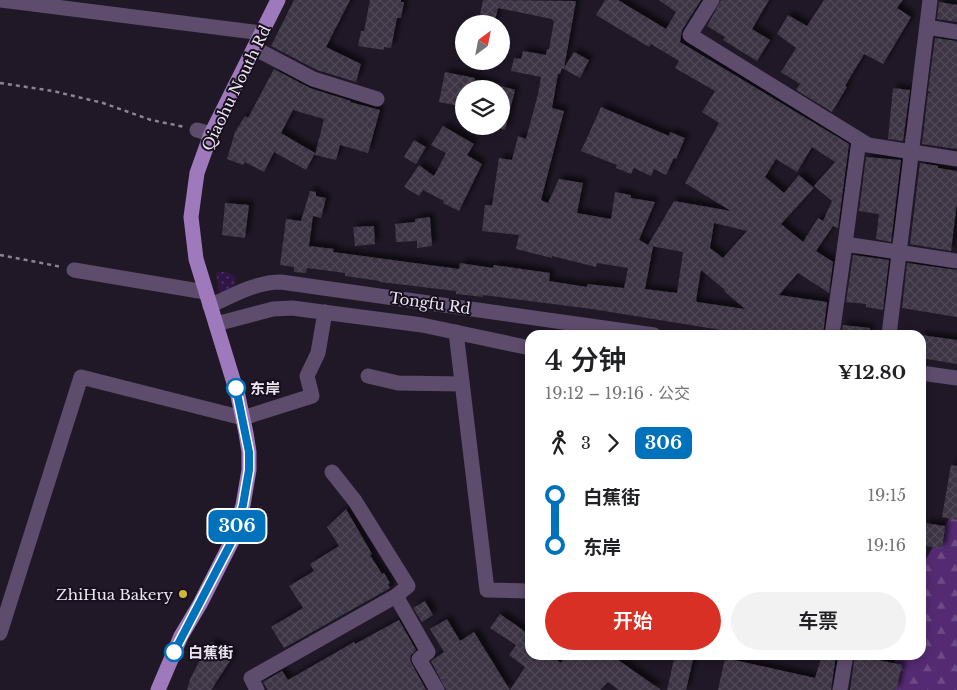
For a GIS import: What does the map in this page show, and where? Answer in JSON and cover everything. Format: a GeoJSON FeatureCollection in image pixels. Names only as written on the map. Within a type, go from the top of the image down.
{"type":"FeatureCollection","features":[{"type":"Feature","properties":{"kind":"main road","name":"Qiaohu Nouth Rd"},"geometry":{"type":"LineString","coordinates":[[158,690],[181,636],[200,604],[233,539],[243,505],[249,470],[249,452],[243,418],[196,259],[191,217],[204,132],[254,48],[278,0]]}},
{"type":"Feature","properties":{"kind":"street"},"geometry":{"type":"LineString","coordinates":[[0,0],[262,33]]}},
{"type":"Feature","properties":{"kind":"street"},"geometry":{"type":"LineString","coordinates":[[712,0],[690,35],[868,145],[957,159]]}},
{"type":"Feature","properties":{"kind":"street"},"geometry":{"type":"LineString","coordinates":[[890,330],[930,0]]}},
{"type":"Feature","properties":{"kind":"street"},"geometry":{"type":"LineString","coordinates":[[926,27],[957,32]]}},
{"type":"Feature","properties":{"kind":"street"},"geometry":{"type":"LineString","coordinates":[[254,48],[313,79],[377,99]]}},
{"type":"Feature","properties":{"kind":"street"},"geometry":{"type":"LineString","coordinates":[[833,330],[858,140]]}},
{"type":"Feature","properties":{"kind":"street"},"geometry":{"type":"LineString","coordinates":[[845,244],[957,261]]}},
{"type":"Feature","properties":{"kind":"street"},"geometry":{"type":"LineString","coordinates":[[74,270],[208,299]]}},
{"type":"Feature","properties":{"kind":"street","name":"Tongfu Rd"},"geometry":{"type":"LineString","coordinates":[[208,299],[264,284],[281,282],[619,330]]}},
{"type":"Feature","properties":{"kind":"street"},"geometry":{"type":"LineString","coordinates":[[216,324],[283,308],[422,325],[525,347]]}},
{"type":"Feature","properties":{"kind":"street"},"geometry":{"type":"LineString","coordinates":[[0,633],[81,376],[243,418],[312,396],[307,376],[318,353],[325,312]]}},
{"type":"Feature","properties":{"kind":"street"},"geometry":{"type":"LineString","coordinates":[[456,332],[487,590],[525,591]]}},
{"type":"Feature","properties":{"kind":"street"},"geometry":{"type":"LineString","coordinates":[[926,374],[957,378]]}},
{"type":"Feature","properties":{"kind":"street"},"geometry":{"type":"LineString","coordinates":[[368,376],[398,383],[462,384]]}},
{"type":"Feature","properties":{"kind":"street"},"geometry":{"type":"LineString","coordinates":[[257,690],[251,678],[398,601],[408,586],[355,501],[332,472]]}},
{"type":"Feature","properties":{"kind":"street"},"geometry":{"type":"LineString","coordinates":[[398,601],[428,652],[419,659],[437,690]]}},
{"type":"Feature","properties":{"kind":"street"},"geometry":{"type":"LineString","coordinates":[[840,690],[845,660]]}},
{"type":"Feature","properties":{"kind":"path"},"geometry":{"type":"LineString","coordinates":[[0,83],[53,91],[103,103],[151,120],[204,132]]}},
{"type":"Feature","properties":{"kind":"path"},"geometry":{"type":"LineString","coordinates":[[0,255],[74,270]]}},
{"type":"Feature","properties":{"kind":"shaded area"},"geometry":{"type":"Polygon","coordinates":[[[216,272],[226,272],[234,275],[236,281],[234,286],[223,293],[219,291],[216,272]]]}},
{"type":"Feature","properties":{"kind":"green space"},"geometry":{"type":"Polygon","coordinates":[[[957,505],[957,690],[887,690],[896,660],[926,660],[926,559],[957,505]]]}},
{"type":"Feature","properties":{"kind":"building"},"geometry":{"type":"Polygon","coordinates":[[[294,0],[350,0],[326,47],[361,64],[356,82],[317,70],[271,46],[294,0]]]}},
{"type":"Feature","properties":{"kind":"building"},"geometry":{"type":"Polygon","coordinates":[[[370,0],[401,0],[401,2],[404,2],[401,18],[397,18],[391,48],[384,47],[384,50],[358,46],[361,31],[364,31],[370,0]]]}},
{"type":"Feature","properties":{"kind":"building"},"geometry":{"type":"Polygon","coordinates":[[[483,0],[576,1],[564,68],[574,52],[589,60],[580,78],[562,68],[560,74],[558,74],[552,108],[564,111],[541,200],[548,203],[559,179],[583,183],[577,213],[611,219],[615,192],[631,195],[631,198],[655,202],[639,240],[648,245],[674,201],[731,211],[685,183],[719,123],[702,112],[715,91],[675,68],[679,61],[651,44],[649,47],[596,15],[605,0],[618,0],[666,29],[676,12],[659,0],[701,0],[682,30],[680,42],[849,144],[838,228],[833,226],[816,251],[833,262],[829,293],[798,273],[779,295],[827,302],[824,330],[721,330],[592,309],[483,295],[483,297],[456,294],[456,291],[345,276],[345,273],[307,268],[306,273],[294,272],[294,267],[280,265],[286,219],[301,221],[310,191],[316,192],[316,196],[326,198],[321,218],[313,216],[309,246],[334,249],[333,252],[459,269],[460,263],[493,268],[494,265],[550,273],[549,281],[587,287],[587,284],[624,288],[628,268],[597,263],[596,267],[516,249],[519,235],[482,231],[485,205],[492,205],[499,158],[512,160],[518,136],[526,139],[538,94],[541,77],[511,71],[514,58],[521,59],[523,51],[546,55],[547,49],[549,49],[554,21],[498,8],[496,15],[480,15],[483,0]],[[812,147],[797,172],[776,159],[765,177],[784,193],[799,175],[814,188],[781,224],[803,242],[818,218],[823,221],[832,201],[814,186],[835,162],[812,147]],[[714,223],[710,248],[723,258],[747,231],[714,223]],[[651,246],[653,247],[645,289],[677,293],[683,252],[651,246]],[[701,270],[697,302],[745,309],[701,270]]]}},
{"type":"Feature","properties":{"kind":"building"},"geometry":{"type":"Polygon","coordinates":[[[721,0],[769,0],[752,29],[770,40],[757,61],[723,40],[725,37],[707,26],[721,0]]]}},
{"type":"Feature","properties":{"kind":"building"},"geometry":{"type":"Polygon","coordinates":[[[824,0],[903,0],[897,8],[911,17],[883,64],[864,54],[832,112],[796,90],[800,84],[781,72],[796,48],[777,34],[788,15],[807,26],[824,0]]]}},
{"type":"Feature","properties":{"kind":"building"},"geometry":{"type":"Polygon","coordinates":[[[939,2],[957,5],[957,22],[937,19],[939,2]]]}},
{"type":"Feature","properties":{"kind":"building"},"geometry":{"type":"Polygon","coordinates":[[[935,38],[957,41],[957,149],[922,144],[928,93],[932,93],[928,91],[935,38]]]}},
{"type":"Feature","properties":{"kind":"building"},"geometry":{"type":"Polygon","coordinates":[[[274,69],[310,88],[380,110],[368,153],[340,145],[336,160],[315,155],[324,119],[293,110],[281,133],[315,153],[306,170],[274,152],[264,172],[245,162],[243,165],[227,159],[235,132],[245,116],[248,118],[274,69]]]}},
{"type":"Feature","properties":{"kind":"building"},"geometry":{"type":"Polygon","coordinates":[[[445,72],[475,78],[475,80],[455,80],[455,105],[439,102],[445,72]]]}},
{"type":"Feature","properties":{"kind":"building"},"geometry":{"type":"Polygon","coordinates":[[[893,88],[910,90],[903,141],[888,139],[893,88]]]}},
{"type":"Feature","properties":{"kind":"building"},"geometry":{"type":"Polygon","coordinates":[[[510,89],[515,90],[510,110],[510,89]]]}},
{"type":"Feature","properties":{"kind":"building"},"geometry":{"type":"Polygon","coordinates":[[[601,107],[669,136],[670,132],[685,138],[676,159],[674,158],[666,175],[654,169],[651,176],[634,168],[631,174],[616,168],[617,165],[581,151],[601,107]]]}},
{"type":"Feature","properties":{"kind":"building"},"geometry":{"type":"Polygon","coordinates":[[[443,126],[455,133],[455,135],[474,144],[467,155],[482,164],[459,211],[423,190],[419,196],[404,187],[419,165],[434,176],[446,153],[431,145],[443,126]]]}},
{"type":"Feature","properties":{"kind":"building"},"geometry":{"type":"Polygon","coordinates":[[[414,140],[426,147],[416,164],[404,157],[414,140]]]}},
{"type":"Feature","properties":{"kind":"building"},"geometry":{"type":"Polygon","coordinates":[[[866,157],[901,160],[891,242],[876,239],[879,214],[859,211],[866,157]]]}},
{"type":"Feature","properties":{"kind":"building"},"geometry":{"type":"Polygon","coordinates":[[[920,163],[957,171],[957,202],[951,251],[910,244],[920,163]]]}},
{"type":"Feature","properties":{"kind":"building"},"geometry":{"type":"Polygon","coordinates":[[[225,203],[249,205],[245,238],[222,235],[225,203]]]}},
{"type":"Feature","properties":{"kind":"building"},"geometry":{"type":"Polygon","coordinates":[[[430,217],[432,246],[417,248],[417,241],[396,242],[395,224],[415,222],[415,219],[430,217]]]}},
{"type":"Feature","properties":{"kind":"building"},"geometry":{"type":"Polygon","coordinates":[[[374,226],[375,244],[355,246],[353,227],[374,226]]]}},
{"type":"Feature","properties":{"kind":"building"},"geometry":{"type":"Polygon","coordinates":[[[853,255],[889,260],[883,310],[866,307],[866,304],[846,302],[853,255]]]}},
{"type":"Feature","properties":{"kind":"building"},"geometry":{"type":"Polygon","coordinates":[[[907,263],[957,270],[957,317],[902,308],[907,263]]]}},
{"type":"Feature","properties":{"kind":"building"},"geometry":{"type":"Polygon","coordinates":[[[843,325],[870,328],[870,330],[842,330],[843,325]]]}},
{"type":"Feature","properties":{"kind":"building"},"geometry":{"type":"Polygon","coordinates":[[[926,336],[957,340],[957,364],[926,359],[926,336]]]}},
{"type":"Feature","properties":{"kind":"building"},"geometry":{"type":"Polygon","coordinates":[[[951,465],[957,466],[957,520],[942,517],[951,465]]]}},
{"type":"Feature","properties":{"kind":"building"},"geometry":{"type":"Polygon","coordinates":[[[346,509],[372,554],[370,555],[390,583],[388,584],[390,588],[284,648],[271,627],[303,608],[289,586],[314,571],[310,564],[339,546],[327,527],[346,509]]]}},
{"type":"Feature","properties":{"kind":"building"},"geometry":{"type":"Polygon","coordinates":[[[926,523],[945,526],[942,549],[926,546],[926,523]]]}},
{"type":"Feature","properties":{"kind":"building"},"geometry":{"type":"Polygon","coordinates":[[[425,601],[433,615],[422,622],[413,608],[425,601]]]}},
{"type":"Feature","properties":{"kind":"building"},"geometry":{"type":"Polygon","coordinates":[[[500,614],[525,632],[525,660],[556,660],[561,663],[563,660],[618,660],[661,690],[619,690],[608,682],[600,690],[510,690],[525,667],[509,655],[516,645],[490,628],[500,614]]]}},
{"type":"Feature","properties":{"kind":"building"},"geometry":{"type":"Polygon","coordinates":[[[447,619],[460,641],[474,632],[510,690],[446,690],[431,661],[444,652],[430,629],[447,619]]]}},
{"type":"Feature","properties":{"kind":"building"},"geometry":{"type":"Polygon","coordinates":[[[399,620],[416,650],[411,655],[410,660],[426,690],[268,690],[263,682],[282,671],[288,680],[354,642],[355,644],[399,620]]]}},
{"type":"Feature","properties":{"kind":"building"},"geometry":{"type":"Polygon","coordinates":[[[212,642],[234,655],[211,690],[187,690],[200,657],[212,642]]]}},
{"type":"Feature","properties":{"kind":"building"},"geometry":{"type":"Polygon","coordinates":[[[674,660],[693,660],[686,690],[667,690],[674,660]]]}},
{"type":"Feature","properties":{"kind":"building"},"geometry":{"type":"Polygon","coordinates":[[[725,660],[734,660],[815,678],[820,660],[835,660],[831,690],[718,690],[725,660]]]}},
{"type":"Feature","properties":{"kind":"building"},"geometry":{"type":"Polygon","coordinates":[[[854,660],[878,660],[902,665],[896,690],[850,690],[854,660]]]}},
{"type":"Feature","properties":{"kind":"bus line","name":"306"},"geometry":{"type":"LineString","coordinates":[[174,652],[233,539],[243,505],[249,470],[249,452],[236,388]]}},
{"type":"Feature","properties":{"kind":"place","name":"东岸"},"geometry":{"type":"Point","coordinates":[236,388]}},
{"type":"Feature","properties":{"kind":"place","name":"ZhiHua Bakery"},"geometry":{"type":"Point","coordinates":[183,594]}},
{"type":"Feature","properties":{"kind":"place","name":"白蕉街"},"geometry":{"type":"Point","coordinates":[174,652]}}]}
